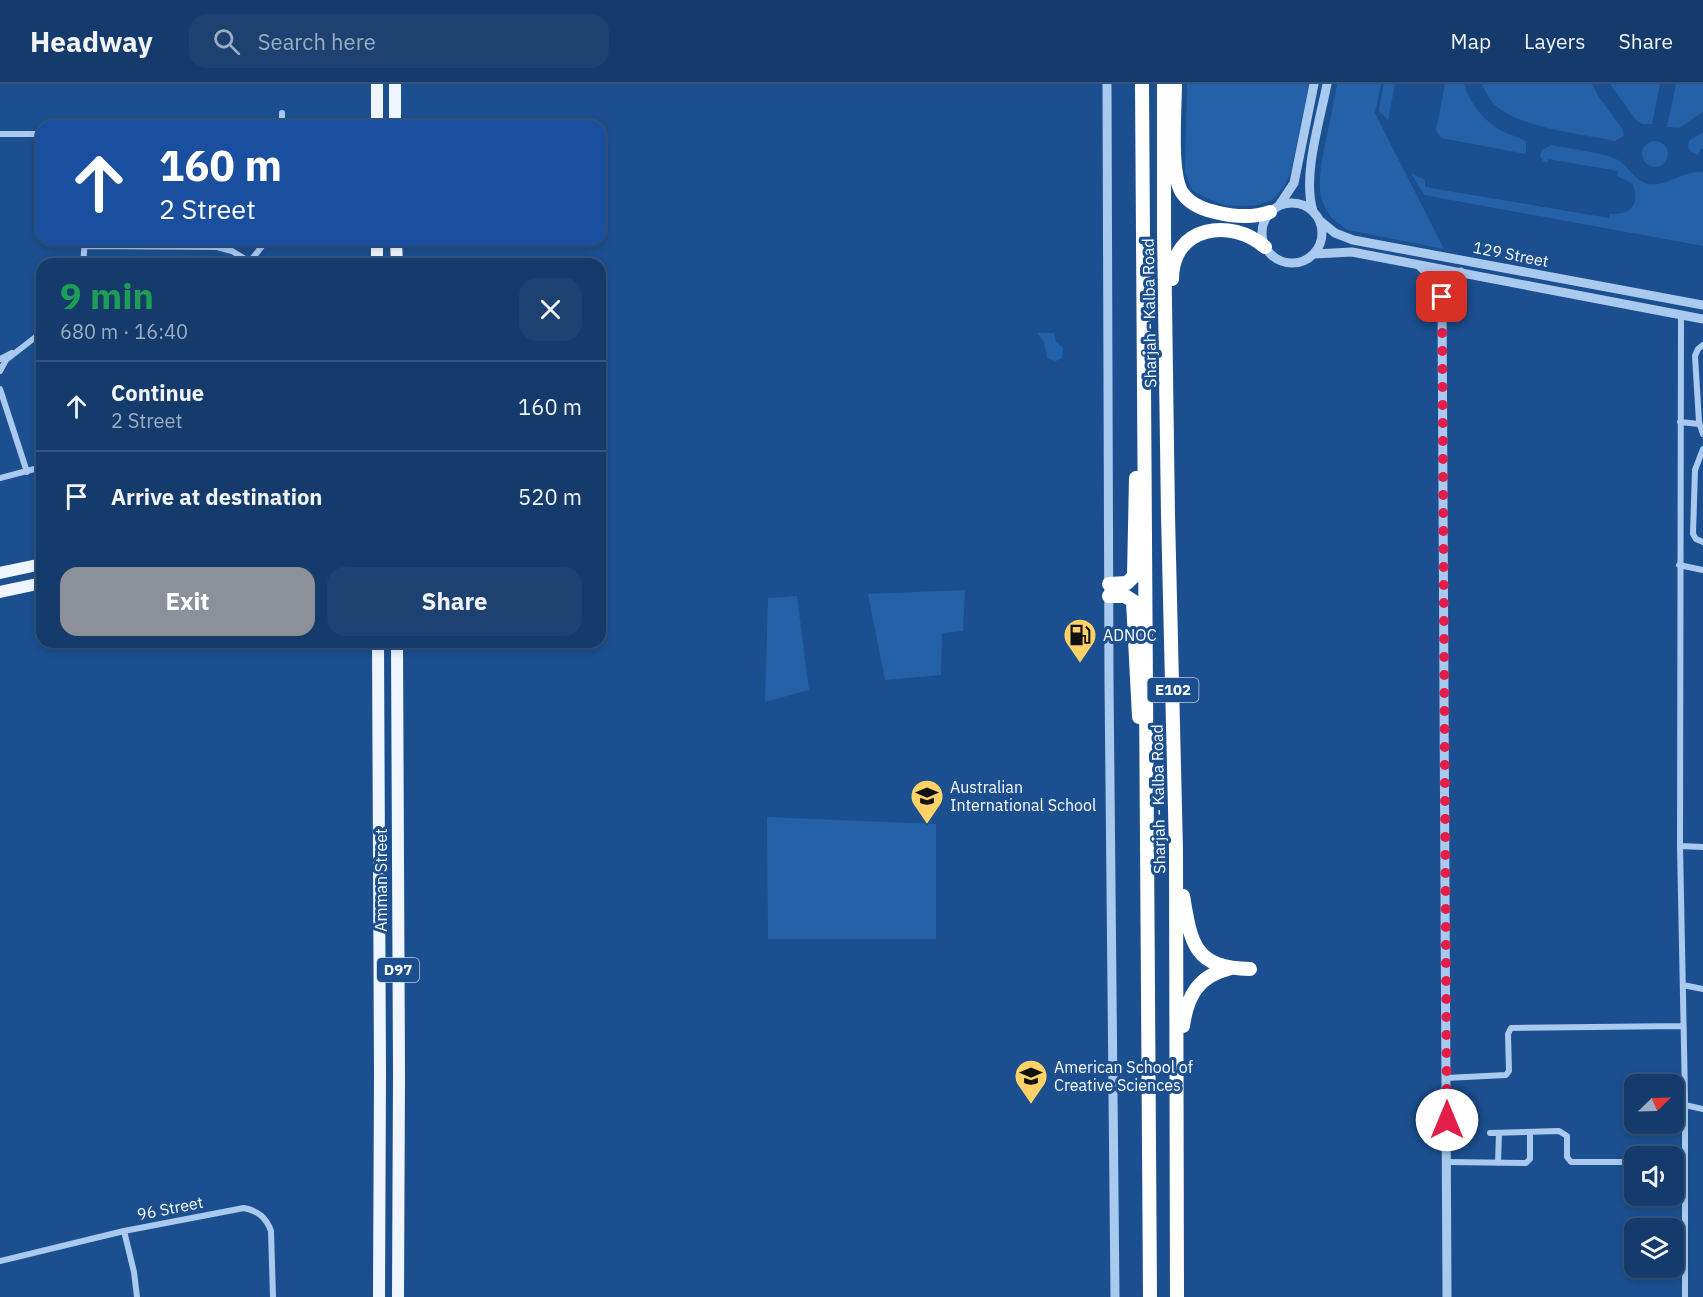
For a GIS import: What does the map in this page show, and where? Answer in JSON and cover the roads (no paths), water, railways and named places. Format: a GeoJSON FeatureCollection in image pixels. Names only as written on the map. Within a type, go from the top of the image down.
{"type":"FeatureCollection","features":[{"type":"Feature","properties":{"kind":"highway","name":"Sharjah - Kalba Road"},"geometry":{"type":"LineString","coordinates":[[1164,84],[1168,515],[1176,851],[1177,1297]]}},
{"type":"Feature","properties":{"kind":"highway"},"geometry":{"type":"LineString","coordinates":[[1175,84],[1175,174],[1183,195],[1200,208],[1225,214],[1254,216],[1274,209]]}},
{"type":"Feature","properties":{"kind":"highway","name":"Sharjah - Kalba Road"},"geometry":{"type":"LineString","coordinates":[[1140,86],[1145,447],[1150,1297]]}},
{"type":"Feature","properties":{"kind":"highway"},"geometry":{"type":"LineString","coordinates":[[1168,515],[1172,473],[1173,264],[1181,248],[1189,240],[1216,229],[1247,234],[1264,247]]}},
{"type":"Feature","properties":{"kind":"highway"},"geometry":{"type":"LineString","coordinates":[[1109,590],[1127,583],[1134,576],[1136,478],[1145,447]]}},
{"type":"Feature","properties":{"kind":"highway"},"geometry":{"type":"LineString","coordinates":[[1109,590],[1133,601],[1137,707],[1146,737]]}},
{"type":"Feature","properties":{"kind":"highway"},"geometry":{"type":"LineString","coordinates":[[1176,851],[1191,934],[1199,951],[1214,964],[1230,968],[1251,969]]}},
{"type":"Feature","properties":{"kind":"highway"},"geometry":{"type":"LineString","coordinates":[[1178,1060],[1184,1019],[1189,1001],[1198,984],[1215,972],[1230,968]]}},
{"type":"Feature","properties":{"kind":"main road"},"geometry":{"type":"LineString","coordinates":[[377,84],[377,120]]}},
{"type":"Feature","properties":{"kind":"main road"},"geometry":{"type":"LineString","coordinates":[[395,84],[395,120]]}},
{"type":"Feature","properties":{"kind":"main road"},"geometry":{"type":"LineString","coordinates":[[0,573],[36,565]]}},
{"type":"Feature","properties":{"kind":"main road"},"geometry":{"type":"LineString","coordinates":[[0,592],[36,584]]}},
{"type":"Feature","properties":{"kind":"main road","name":"Amman Street"},"geometry":{"type":"LineString","coordinates":[[378,648],[379,1297]]}},
{"type":"Feature","properties":{"kind":"main road","name":"Amman Street"},"geometry":{"type":"LineString","coordinates":[[397,648],[398,1297]]}},
{"type":"Feature","properties":{"kind":"street"},"geometry":{"type":"LineString","coordinates":[[1107,84],[1115,1297]]}},
{"type":"Feature","properties":{"kind":"street"},"geometry":{"type":"LineString","coordinates":[[1314,84],[1294,183],[1285,199],[1274,209],[1261,229],[1264,247],[1271,256],[1287,264],[1305,261],[1314,254],[1318,249],[1322,234],[1309,194],[1310,176],[1327,84]]}},
{"type":"Feature","properties":{"kind":"street"},"geometry":{"type":"LineString","coordinates":[[282,113],[282,120]]}},
{"type":"Feature","properties":{"kind":"street"},"geometry":{"type":"LineString","coordinates":[[0,134],[36,134]]}},
{"type":"Feature","properties":{"kind":"street"},"geometry":{"type":"LineString","coordinates":[[1274,209],[1287,203],[1297,203],[1313,211]]}},
{"type":"Feature","properties":{"kind":"street","name":"129 Street"},"geometry":{"type":"LineString","coordinates":[[1319,220],[1335,233],[1353,240],[1703,306]]}},
{"type":"Feature","properties":{"kind":"street"},"geometry":{"type":"LineString","coordinates":[[217,246],[232,251],[242,258]]}},
{"type":"Feature","properties":{"kind":"street"},"geometry":{"type":"LineString","coordinates":[[253,258],[262,246]]}},
{"type":"Feature","properties":{"kind":"street","name":"129 Street"},"geometry":{"type":"LineString","coordinates":[[1314,254],[1352,252],[1703,319]]}},
{"type":"Feature","properties":{"kind":"street"},"geometry":{"type":"LineString","coordinates":[[1419,265],[1436,282],[1442,297],[1447,1297]]}},
{"type":"Feature","properties":{"kind":"street"},"geometry":{"type":"LineString","coordinates":[[1442,297],[1449,283],[1461,272]]}},
{"type":"Feature","properties":{"kind":"street"},"geometry":{"type":"LineString","coordinates":[[1681,315],[1680,846],[1685,1105],[1685,1297]]}},
{"type":"Feature","properties":{"kind":"street"},"geometry":{"type":"LineString","coordinates":[[0,371],[6,360],[36,337]]}},
{"type":"Feature","properties":{"kind":"street"},"geometry":{"type":"LineString","coordinates":[[1703,345],[1695,356],[1699,424],[1703,434]]}},
{"type":"Feature","properties":{"kind":"street"},"geometry":{"type":"LineString","coordinates":[[0,359],[21,349]]}},
{"type":"Feature","properties":{"kind":"street"},"geometry":{"type":"LineString","coordinates":[[0,381],[1,392],[27,472]]}},
{"type":"Feature","properties":{"kind":"street"},"geometry":{"type":"LineString","coordinates":[[1680,422],[1699,424]]}},
{"type":"Feature","properties":{"kind":"street"},"geometry":{"type":"LineString","coordinates":[[1703,449],[1693,534],[1696,539],[1703,542]]}},
{"type":"Feature","properties":{"kind":"street"},"geometry":{"type":"LineString","coordinates":[[0,478],[36,469]]}},
{"type":"Feature","properties":{"kind":"street"},"geometry":{"type":"LineString","coordinates":[[1679,565],[1703,570]]}},
{"type":"Feature","properties":{"kind":"street"},"geometry":{"type":"LineString","coordinates":[[1680,846],[1703,847]]}},
{"type":"Feature","properties":{"kind":"street"},"geometry":{"type":"LineString","coordinates":[[1683,985],[1703,989]]}},
{"type":"Feature","properties":{"kind":"street"},"geometry":{"type":"LineString","coordinates":[[1446,1078],[1506,1076],[1509,1071],[1508,1034],[1511,1028],[1683,1026]]}},
{"type":"Feature","properties":{"kind":"street"},"geometry":{"type":"LineString","coordinates":[[1685,1105],[1703,1108]]}},
{"type":"Feature","properties":{"kind":"street"},"geometry":{"type":"LineString","coordinates":[[1490,1133],[1559,1131],[1565,1133],[1568,1139],[1567,1157],[1571,1162],[1624,1162]]}},
{"type":"Feature","properties":{"kind":"street"},"geometry":{"type":"LineString","coordinates":[[1447,1162],[1528,1162],[1530,1132]]}},
{"type":"Feature","properties":{"kind":"street"},"geometry":{"type":"LineString","coordinates":[[1498,1163],[1499,1133]]}},
{"type":"Feature","properties":{"kind":"street","name":"96 Street"},"geometry":{"type":"LineString","coordinates":[[0,1261],[124,1231],[244,1208],[254,1210],[268,1222],[271,1231],[273,1297]]}},
{"type":"Feature","properties":{"kind":"street"},"geometry":{"type":"LineString","coordinates":[[124,1231],[134,1272],[136,1297]]}},
{"type":"Feature","properties":{"kind":"place","name":"ADNOC"},"geometry":{"type":"Point","coordinates":[1080,664]}},
{"type":"Feature","properties":{"kind":"place","name":"Australian International School"},"geometry":{"type":"Point","coordinates":[927,825]}},
{"type":"Feature","properties":{"kind":"place","name":"American School of Creative Sciences"},"geometry":{"type":"Point","coordinates":[1031,1105]}}]}
